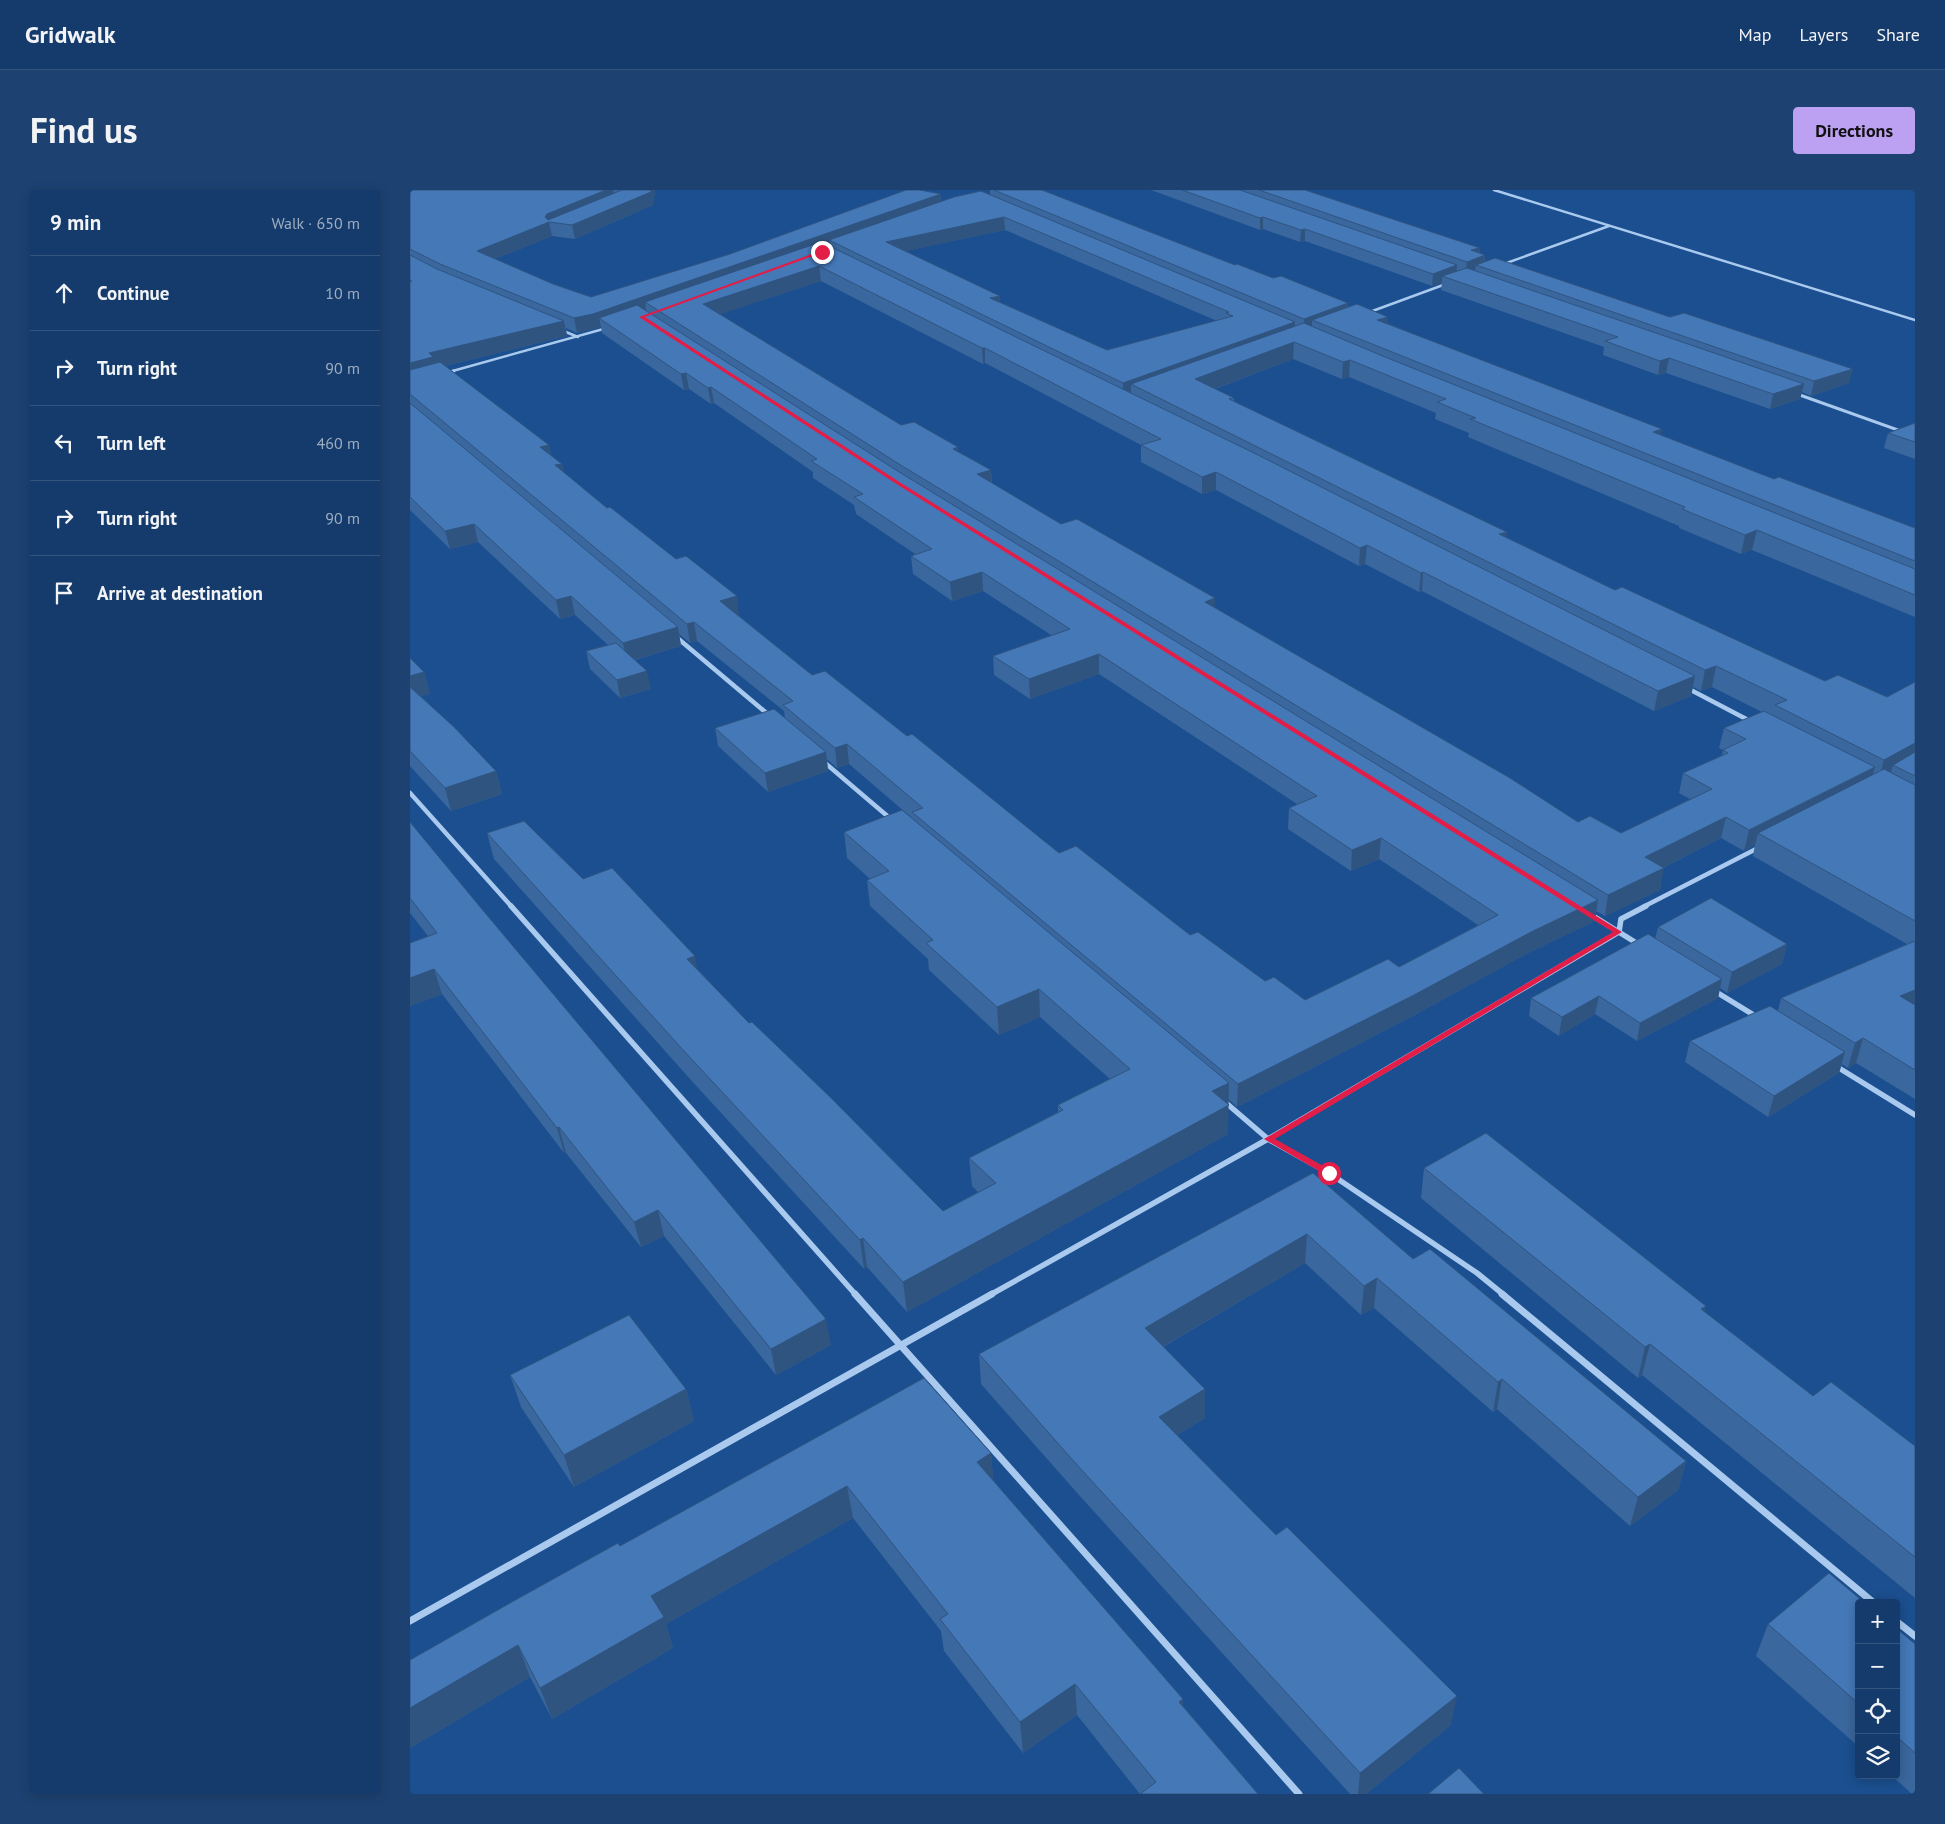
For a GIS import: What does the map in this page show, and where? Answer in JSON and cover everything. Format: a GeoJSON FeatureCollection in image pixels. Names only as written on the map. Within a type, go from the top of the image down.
{"type":"FeatureCollection","features":[{"type":"Feature","properties":{"kind":"street"},"geometry":{"type":"LineString","coordinates":[[1494,190],[1915,320]]}},
{"type":"Feature","properties":{"kind":"street"},"geometry":{"type":"LineString","coordinates":[[1493,268],[1609,226]]}},
{"type":"Feature","properties":{"kind":"street"},"geometry":{"type":"LineString","coordinates":[[1365,314],[1448,284]]}},
{"type":"Feature","properties":{"kind":"street"},"geometry":{"type":"LineString","coordinates":[[438,376],[578,338],[614,326]]}},
{"type":"Feature","properties":{"kind":"street"},"geometry":{"type":"LineString","coordinates":[[560,330],[578,338]]}},
{"type":"Feature","properties":{"kind":"street"},"geometry":{"type":"LineString","coordinates":[[1794,393],[1915,436]]}},
{"type":"Feature","properties":{"kind":"street"},"geometry":{"type":"LineString","coordinates":[[668,630],[774,720]]}},
{"type":"Feature","properties":{"kind":"street"},"geometry":{"type":"LineString","coordinates":[[1685,687],[1755,723]]}},
{"type":"Feature","properties":{"kind":"street"},"geometry":{"type":"LineString","coordinates":[[820,759],[896,823]]}},
{"type":"Feature","properties":{"kind":"street"},"geometry":{"type":"LineString","coordinates":[[410,793],[1299,1794]]}},
{"type":"Feature","properties":{"kind":"street"},"geometry":{"type":"LineString","coordinates":[[410,1621],[1268,1139],[1618,932],[1621,919],[1763,846]]}},
{"type":"Feature","properties":{"kind":"street"},"geometry":{"type":"LineString","coordinates":[[1585,911],[1644,948]]}},
{"type":"Feature","properties":{"kind":"street"},"geometry":{"type":"LineString","coordinates":[[1712,990],[1762,1021]]}},
{"type":"Feature","properties":{"kind":"street"},"geometry":{"type":"LineString","coordinates":[[1830,1062],[1915,1115]]}},
{"type":"Feature","properties":{"kind":"street"},"geometry":{"type":"LineString","coordinates":[[1223,1100],[1268,1139],[1329,1173],[1477,1273],[1869,1599]]}},
{"type":"Feature","properties":{"kind":"street"},"geometry":{"type":"LineString","coordinates":[[1900,1624],[1915,1636]]}},
{"type":"Feature","properties":{"kind":"building"},"geometry":{"type":"Polygon","coordinates":[[[410,190],[606,190],[547,214],[545,217],[548,220],[622,190],[651,190],[651,192],[572,225],[549,222],[477,251],[553,284],[591,297],[730,254],[906,190],[920,190],[941,194],[593,314],[574,318],[440,264],[410,249],[410,190]]]}},
{"type":"Feature","properties":{"kind":"building"},"geometry":{"type":"Polygon","coordinates":[[[994,190],[1042,190],[1235,265],[1237,264],[1273,278],[1281,276],[1348,303],[1304,319],[994,190]]]}},
{"type":"Feature","properties":{"kind":"building"},"geometry":{"type":"Polygon","coordinates":[[[1182,190],[1240,190],[1457,265],[1433,274],[1305,229],[1301,230],[1263,217],[1260,218],[1182,190]]]}},
{"type":"Feature","properties":{"kind":"building"},"geometry":{"type":"Polygon","coordinates":[[[1259,190],[1305,190],[1480,248],[1471,250],[1485,255],[1467,262],[1259,190]]]}},
{"type":"Feature","properties":{"kind":"building"},"geometry":{"type":"Polygon","coordinates":[[[981,191],[1295,322],[1123,383],[829,240],[954,197],[981,191]],[[1004,217],[886,242],[1000,296],[990,298],[1107,350],[1233,316],[1226,313],[1229,312],[1004,217]]]}},
{"type":"Feature","properties":{"kind":"building"},"geometry":{"type":"Polygon","coordinates":[[[821,242],[1258,455],[1695,676],[1658,691],[1367,545],[1360,548],[1216,472],[1202,477],[1141,445],[1161,439],[985,348],[819,266],[703,304],[901,425],[914,422],[958,447],[953,449],[991,470],[977,474],[1061,524],[1077,519],[1215,598],[1205,602],[1510,778],[1578,822],[1590,816],[1621,833],[1712,789],[1683,773],[1728,753],[1723,750],[1746,739],[1724,728],[1764,711],[1875,767],[1749,830],[1726,817],[1645,857],[1664,868],[1608,895],[899,464],[645,302],[821,242]]]}},
{"type":"Feature","properties":{"kind":"building"},"geometry":{"type":"Polygon","coordinates":[[[410,255],[437,269],[564,321],[429,353],[433,357],[410,363],[410,282],[412,281],[410,280],[410,255]]]}},
{"type":"Feature","properties":{"kind":"building"},"geometry":{"type":"Polygon","coordinates":[[[1495,258],[1670,317],[1684,313],[1853,369],[1814,381],[1476,265],[1495,258]]]}},
{"type":"Feature","properties":{"kind":"building"},"geometry":{"type":"Polygon","coordinates":[[[1467,268],[1804,384],[1773,394],[1669,358],[1660,361],[1605,341],[1618,337],[1442,276],[1467,268]]]}},
{"type":"Feature","properties":{"kind":"building"},"geometry":{"type":"Polygon","coordinates":[[[1357,304],[1388,317],[1377,320],[1662,429],[1653,432],[1774,479],[1779,477],[1915,528],[1915,561],[1312,320],[1357,304]]]}},
{"type":"Feature","properties":{"kind":"building"},"geometry":{"type":"Polygon","coordinates":[[[637,305],[896,470],[1598,900],[1531,932],[1414,995],[1238,1084],[912,812],[923,808],[847,744],[835,748],[783,705],[793,701],[694,622],[687,624],[410,394],[410,370],[440,362],[549,445],[540,447],[562,464],[555,465],[607,508],[610,507],[676,559],[686,556],[737,596],[720,601],[812,675],[825,671],[907,736],[912,734],[1059,853],[1076,846],[1190,935],[1198,932],[1265,981],[1274,977],[1305,1000],[1388,959],[1399,967],[1498,915],[1381,838],[1352,850],[1289,808],[1317,796],[1099,654],[1029,679],[993,656],[1070,629],[982,572],[950,582],[911,556],[932,549],[854,497],[863,494],[811,461],[817,459],[711,387],[708,388],[686,373],[681,374],[599,318],[637,305]]]}},
{"type":"Feature","properties":{"kind":"building"},"geometry":{"type":"Polygon","coordinates":[[[1304,323],[1915,569],[1915,595],[1757,530],[1745,535],[1682,509],[1685,507],[1470,419],[1476,418],[1437,402],[1446,399],[1350,360],[1343,362],[1294,342],[1195,379],[1234,398],[1229,399],[1507,532],[1499,534],[1615,590],[1622,587],[1825,681],[1838,675],[1887,697],[1915,682],[1915,743],[1884,760],[1775,705],[1787,700],[1716,666],[1705,670],[1131,384],[1304,323]]]}},
{"type":"Feature","properties":{"kind":"building"},"geometry":{"type":"Polygon","coordinates":[[[410,403],[678,627],[623,643],[571,596],[556,600],[474,524],[445,531],[410,497],[410,403]]]}},
{"type":"Feature","properties":{"kind":"building"},"geometry":{"type":"Polygon","coordinates":[[[1915,423],[1915,442],[1888,433],[1915,423]]]}},
{"type":"Feature","properties":{"kind":"building"},"geometry":{"type":"Polygon","coordinates":[[[616,643],[647,671],[617,680],[586,651],[616,643]]]}},
{"type":"Feature","properties":{"kind":"building"},"geometry":{"type":"Polygon","coordinates":[[[410,658],[424,672],[410,676],[410,658]]]}},
{"type":"Feature","properties":{"kind":"building"},"geometry":{"type":"Polygon","coordinates":[[[410,687],[453,726],[496,771],[445,788],[410,751],[410,687]]]}},
{"type":"Feature","properties":{"kind":"building"},"geometry":{"type":"Polygon","coordinates":[[[774,709],[826,752],[765,773],[715,728],[774,709]]]}},
{"type":"Feature","properties":{"kind":"building"},"geometry":{"type":"Polygon","coordinates":[[[1915,752],[1915,776],[1893,765],[1915,752]]]}},
{"type":"Feature","properties":{"kind":"building"},"geometry":{"type":"Polygon","coordinates":[[[1884,769],[1915,785],[1915,921],[1758,833],[1884,769]]]}},
{"type":"Feature","properties":{"kind":"building"},"geometry":{"type":"Polygon","coordinates":[[[902,810],[1229,1083],[1212,1091],[1229,1105],[903,1282],[863,1238],[860,1240],[684,1051],[487,833],[524,821],[583,879],[612,868],[695,956],[687,959],[749,1023],[752,1022],[829,1096],[943,1211],[996,1183],[969,1158],[1063,1110],[1058,1105],[1130,1069],[1039,989],[997,1007],[926,943],[933,940],[867,880],[889,871],[844,832],[902,810]]]}},
{"type":"Feature","properties":{"kind":"building"},"geometry":{"type":"Polygon","coordinates":[[[410,822],[826,1319],[771,1349],[658,1210],[634,1222],[559,1127],[557,1128],[434,969],[410,978],[410,943],[437,933],[410,898],[410,822]]]}},
{"type":"Feature","properties":{"kind":"building"},"geometry":{"type":"Polygon","coordinates":[[[1711,898],[1787,944],[1732,972],[1658,927],[1711,898]]]}},
{"type":"Feature","properties":{"kind":"building"},"geometry":{"type":"Polygon","coordinates":[[[1648,934],[1722,979],[1640,1023],[1599,996],[1562,1017],[1531,998],[1648,934]]]}},
{"type":"Feature","properties":{"kind":"building"},"geometry":{"type":"Polygon","coordinates":[[[1915,941],[1915,990],[1900,996],[1915,1005],[1915,1070],[1863,1038],[1855,1043],[1781,998],[1915,941]]]}},
{"type":"Feature","properties":{"kind":"building"},"geometry":{"type":"Polygon","coordinates":[[[1770,1006],[1845,1052],[1774,1096],[1690,1041],[1770,1006]]]}},
{"type":"Feature","properties":{"kind":"building"},"geometry":{"type":"Polygon","coordinates":[[[1486,1133],[1706,1306],[1701,1309],[1813,1396],[1831,1382],[1915,1446],[1915,1557],[1650,1344],[1645,1347],[1424,1168],[1486,1133]]]}},
{"type":"Feature","properties":{"kind":"building"},"geometry":{"type":"Polygon","coordinates":[[[1313,1173],[1413,1259],[1430,1249],[1686,1461],[1638,1497],[1502,1379],[1498,1382],[1377,1278],[1364,1286],[1307,1234],[1145,1328],[1205,1389],[1159,1417],[1276,1535],[1287,1527],[1457,1696],[1360,1773],[1078,1466],[979,1354],[1313,1173]]]}},
{"type":"Feature","properties":{"kind":"building"},"geometry":{"type":"Polygon","coordinates":[[[629,1315],[686,1389],[564,1455],[510,1375],[629,1315]]]}},
{"type":"Feature","properties":{"kind":"building"},"geometry":{"type":"Polygon","coordinates":[[[924,1378],[991,1453],[977,1462],[1183,1699],[1179,1702],[1258,1794],[1140,1794],[1156,1782],[1075,1684],[1020,1722],[940,1619],[948,1614],[847,1486],[651,1596],[664,1617],[540,1688],[518,1645],[410,1708],[410,1660],[618,1543],[620,1546],[924,1378]]]}},
{"type":"Feature","properties":{"kind":"building"},"geometry":{"type":"Polygon","coordinates":[[[1829,1573],[1860,1599],[1855,1599],[1855,1700],[1768,1624],[1829,1573]]]}},
{"type":"Feature","properties":{"kind":"building"},"geometry":{"type":"Polygon","coordinates":[[[1900,1631],[1915,1644],[1915,1753],[1900,1740],[1900,1631]]]}},
{"type":"Feature","properties":{"kind":"building"},"geometry":{"type":"Polygon","coordinates":[[[1459,1768],[1484,1794],[1428,1794],[1459,1768]]]}},
{"type":"Feature","properties":{"kind":"route"},"geometry":{"type":"LineString","coordinates":[[822,252],[641,317],[900,484],[1618,932],[1268,1139],[1329,1173]]}}]}
